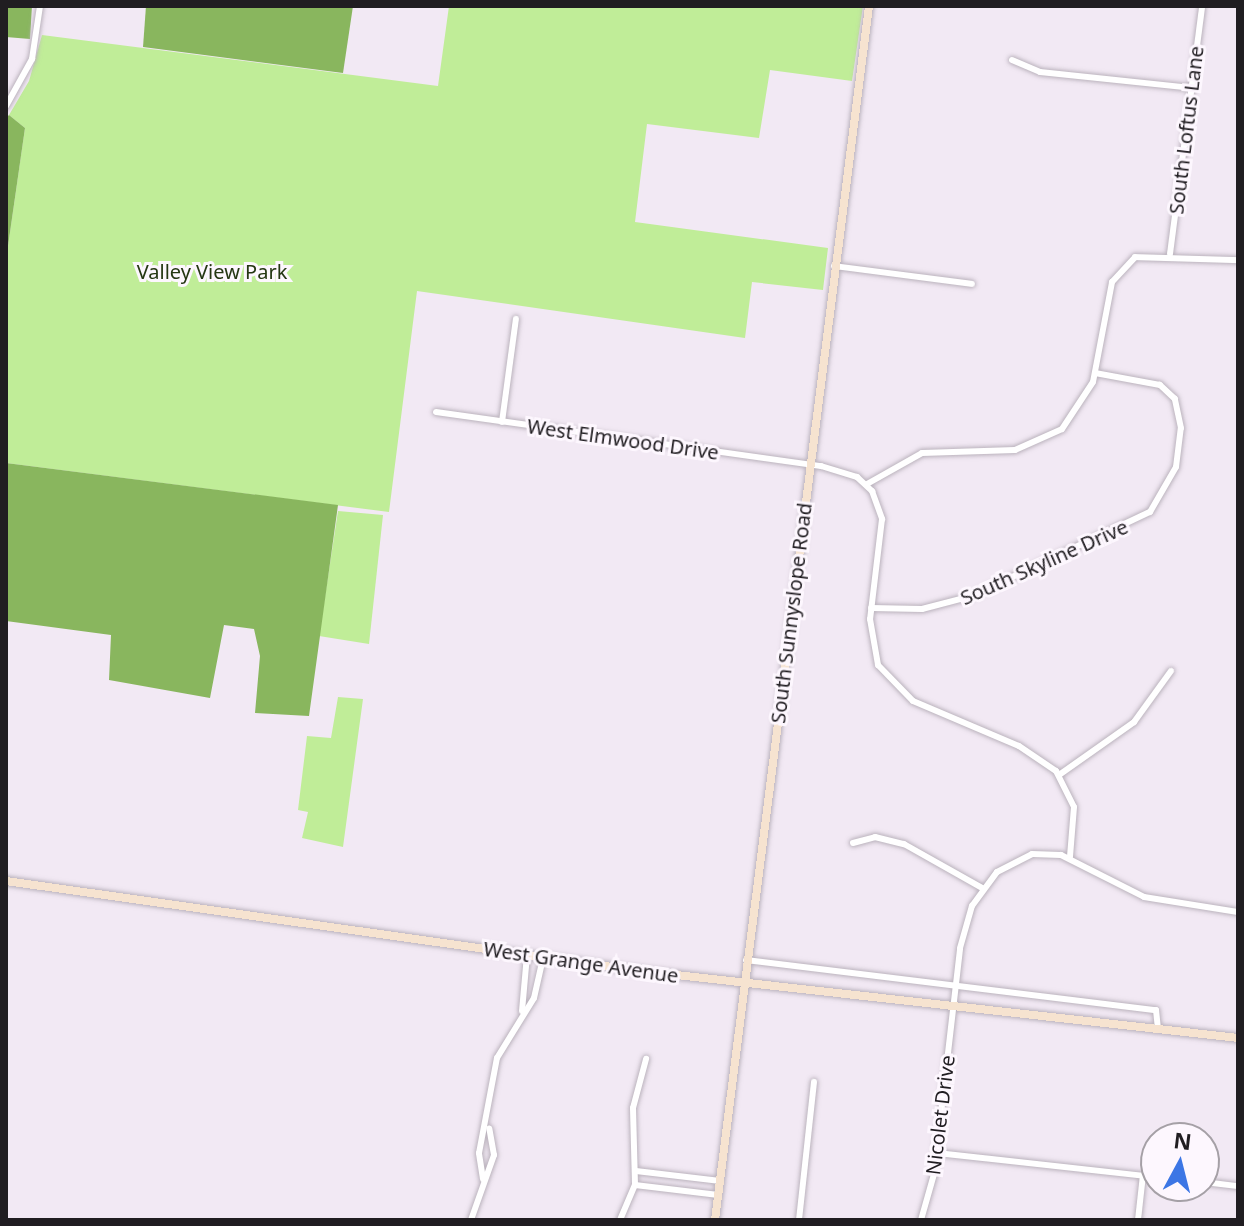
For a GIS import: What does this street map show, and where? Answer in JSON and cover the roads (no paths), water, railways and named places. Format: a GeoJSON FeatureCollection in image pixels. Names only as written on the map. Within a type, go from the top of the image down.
{"type":"FeatureCollection","features":[{"type":"Feature","properties":{"kind":"street"},"geometry":{"type":"LineString","coordinates":[[6,106],[28,70],[40,6]]}},
{"type":"Feature","properties":{"kind":"street","name":"South Sunnyslope Road"},"geometry":{"type":"LineString","coordinates":[[715,1220],[869,6]]}},
{"type":"Feature","properties":{"kind":"street","name":"South Loftus Lane"},"geometry":{"type":"LineString","coordinates":[[1170,254],[1202,6]]}},
{"type":"Feature","properties":{"kind":"street"},"geometry":{"type":"LineString","coordinates":[[1012,60],[1040,72],[1191,88]]}},
{"type":"Feature","properties":{"kind":"street"},"geometry":{"type":"LineString","coordinates":[[1070,857],[1074,807],[1059,775],[1019,746],[900,692],[874,655],[871,608],[882,519],[867,484],[922,453],[1015,450],[1048,438],[1075,417],[1095,373],[1117,273],[1135,257],[1170,254],[1238,260]]}},
{"type":"Feature","properties":{"kind":"street"},"geometry":{"type":"LineString","coordinates":[[834,266],[972,284]]}},
{"type":"Feature","properties":{"kind":"street"},"geometry":{"type":"LineString","coordinates":[[502,422],[516,319]]}},
{"type":"Feature","properties":{"kind":"street","name":"South Skyline Drive"},"geometry":{"type":"LineString","coordinates":[[871,608],[922,609],[972,596],[1150,512],[1176,467],[1181,428],[1175,399],[1160,385],[1095,373]]}},
{"type":"Feature","properties":{"kind":"street","name":"West Elmwood Drive"},"geometry":{"type":"LineString","coordinates":[[436,412],[810,464],[848,472],[867,484]]}},
{"type":"Feature","properties":{"kind":"street"},"geometry":{"type":"LineString","coordinates":[[1059,775],[1134,722],[1171,671]]}},
{"type":"Feature","properties":{"kind":"street"},"geometry":{"type":"LineString","coordinates":[[853,843],[875,837],[904,844],[982,888],[1014,860],[1045,853],[1070,857],[1144,897],[1238,912]]}},
{"type":"Feature","properties":{"kind":"street","name":"West Grange Avenue"},"geometry":{"type":"LineString","coordinates":[[6,881],[543,958],[952,1009],[1238,1038]]}},
{"type":"Feature","properties":{"kind":"street","name":"Nicolet Drive"},"geometry":{"type":"LineString","coordinates":[[921,1220],[937,1153],[952,1009],[968,916],[982,888]]}},
{"type":"Feature","properties":{"kind":"street"},"geometry":{"type":"LineString","coordinates":[[522,1011],[527,955]]}},
{"type":"Feature","properties":{"kind":"street"},"geometry":{"type":"LineString","coordinates":[[483,1179],[479,1153],[489,1128],[497,1058],[522,1011],[534,998],[543,958]]}},
{"type":"Feature","properties":{"kind":"street"},"geometry":{"type":"LineString","coordinates":[[746,960],[1156,1010],[1158,1029]]}},
{"type":"Feature","properties":{"kind":"street"},"geometry":{"type":"LineString","coordinates":[[620,1220],[635,1185],[633,1108],[646,1059]]}},
{"type":"Feature","properties":{"kind":"street"},"geometry":{"type":"LineString","coordinates":[[799,1220],[814,1082]]}},
{"type":"Feature","properties":{"kind":"street"},"geometry":{"type":"LineString","coordinates":[[471,1220],[494,1155],[489,1128]]}},
{"type":"Feature","properties":{"kind":"street"},"geometry":{"type":"LineString","coordinates":[[937,1153],[1140,1175]]}},
{"type":"Feature","properties":{"kind":"street"},"geometry":{"type":"LineString","coordinates":[[636,1171],[720,1181]]}},
{"type":"Feature","properties":{"kind":"street"},"geometry":{"type":"LineString","coordinates":[[635,1185],[718,1195]]}},
{"type":"Feature","properties":{"kind":"park label","name":"Valley View Park"},"geometry":{"type":"Point","coordinates":[212,271]}}]}
